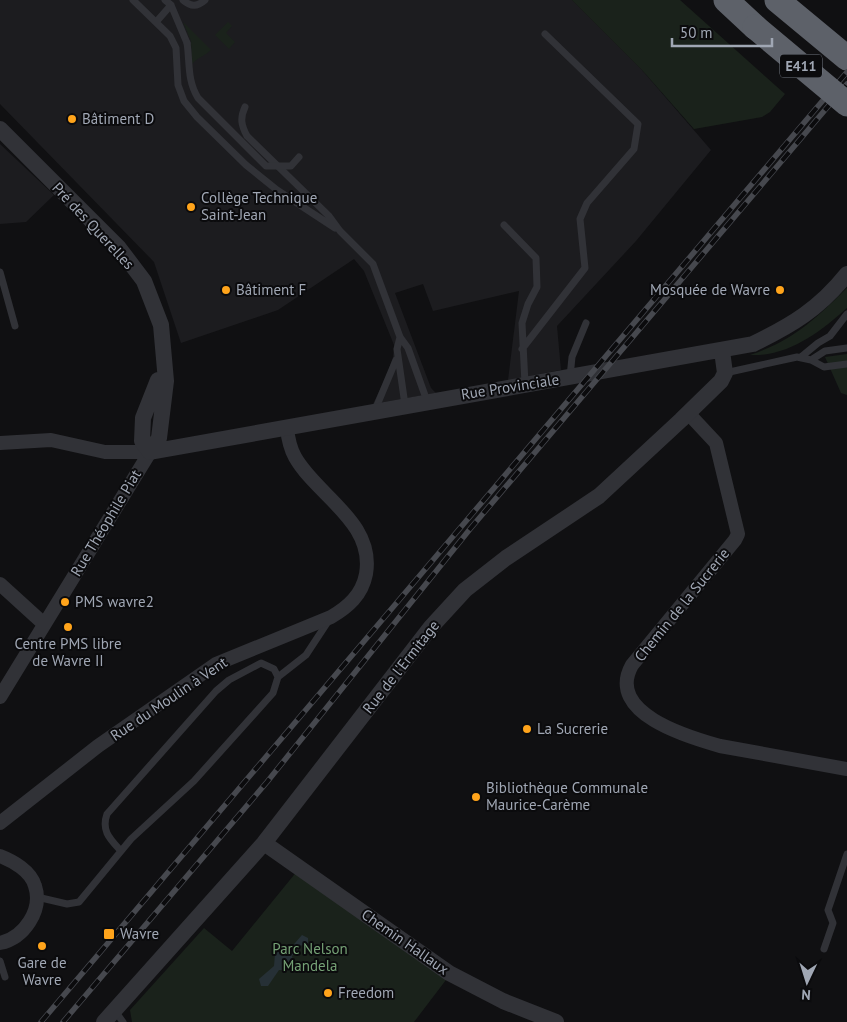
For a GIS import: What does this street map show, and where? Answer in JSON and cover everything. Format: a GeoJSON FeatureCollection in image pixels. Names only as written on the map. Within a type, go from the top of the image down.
{"type":"FeatureCollection","features":[{"type":"Feature","properties":{"kind":"highway","name":"E411"},"geometry":{"type":"LineString","coordinates":[[726,0],[847,104]]}},
{"type":"Feature","properties":{"kind":"highway","name":"E411"},"geometry":{"type":"LineString","coordinates":[[777,0],[847,58]]}},
{"type":"Feature","properties":{"kind":"street","name":"Pré des Querelles"},"geometry":{"type":"LineString","coordinates":[[0,129],[119,248],[144,281],[160,325],[166,380],[159,438],[150,452]]}},
{"type":"Feature","properties":{"kind":"street","name":"Rue Provinciale"},"geometry":{"type":"LineString","coordinates":[[150,452],[753,344],[788,327],[813,311],[847,274]]}},
{"type":"Feature","properties":{"kind":"street"},"geometry":{"type":"LineString","coordinates":[[722,351],[725,373]]}},
{"type":"Feature","properties":{"kind":"street","name":"Rue de l'Ermitage"},"geometry":{"type":"LineString","coordinates":[[114,1018],[264,843],[431,627],[465,590],[506,558],[599,496],[721,381],[725,373]]}},
{"type":"Feature","properties":{"kind":"street","name":"Chemin de la Sucrerie"},"geometry":{"type":"LineString","coordinates":[[688,413],[716,443],[738,534],[632,665],[627,681],[628,695],[637,708],[649,717],[701,740],[847,769]]}},
{"type":"Feature","properties":{"kind":"street"},"geometry":{"type":"LineString","coordinates":[[287,428],[295,458],[355,526],[366,552],[367,569],[361,588],[347,607],[331,617]]}},
{"type":"Feature","properties":{"kind":"street"},"geometry":{"type":"LineString","coordinates":[[0,443],[51,440],[105,452],[150,452]]}},
{"type":"Feature","properties":{"kind":"street","name":"Rue Théophile Piat"},"geometry":{"type":"LineString","coordinates":[[0,697],[150,452]]}},
{"type":"Feature","properties":{"kind":"street"},"geometry":{"type":"LineString","coordinates":[[0,584],[44,624]]}},
{"type":"Feature","properties":{"kind":"street","name":"Rue du Moulin à Vent"},"geometry":{"type":"LineString","coordinates":[[0,823],[45,786],[216,664],[331,617]]}},
{"type":"Feature","properties":{"kind":"street","name":"Chemin Hallaux"},"geometry":{"type":"LineString","coordinates":[[264,843],[449,974],[503,1001],[556,1022]]}},
{"type":"Feature","properties":{"kind":"street"},"geometry":{"type":"LineString","coordinates":[[0,856],[27,873],[35,884],[37,897],[34,913],[26,928],[13,938],[0,943]]}},
{"type":"Feature","properties":{"kind":"lane"},"geometry":{"type":"LineString","coordinates":[[133,0],[157,21],[170,36],[176,48],[178,85],[184,100],[197,117],[246,165],[277,190],[340,231]]}},
{"type":"Feature","properties":{"kind":"lane"},"geometry":{"type":"LineString","coordinates":[[183,0],[193,6],[198,6],[205,0]]}},
{"type":"Feature","properties":{"kind":"lane"},"geometry":{"type":"LineString","coordinates":[[157,21],[168,3]]}},
{"type":"Feature","properties":{"kind":"lane"},"geometry":{"type":"LineString","coordinates":[[168,3],[187,43],[188,74],[191,87],[198,98],[266,166],[291,166],[299,157]]}},
{"type":"Feature","properties":{"kind":"lane"},"geometry":{"type":"LineString","coordinates":[[522,349],[585,268],[580,219],[587,203],[634,149],[638,124],[545,34]]}},
{"type":"Feature","properties":{"kind":"lane"},"geometry":{"type":"LineString","coordinates":[[245,107],[241,117],[243,128],[248,136],[329,216],[340,231],[373,264],[400,338],[408,348],[427,401]]}},
{"type":"Feature","properties":{"kind":"lane"},"geometry":{"type":"LineString","coordinates":[[504,225],[536,258],[537,287],[528,304],[522,323],[525,384]]}},
{"type":"Feature","properties":{"kind":"lane"},"geometry":{"type":"LineString","coordinates":[[0,272],[15,326]]}},
{"type":"Feature","properties":{"kind":"lane"},"geometry":{"type":"LineString","coordinates":[[801,357],[818,342],[830,336],[847,314]]}},
{"type":"Feature","properties":{"kind":"lane"},"geometry":{"type":"LineString","coordinates":[[570,377],[572,358],[586,323]]}},
{"type":"Feature","properties":{"kind":"lane"},"geometry":{"type":"LineString","coordinates":[[400,338],[397,358],[405,405]]}},
{"type":"Feature","properties":{"kind":"lane"},"geometry":{"type":"LineString","coordinates":[[811,360],[826,351],[847,348]]}},
{"type":"Feature","properties":{"kind":"lane"},"geometry":{"type":"LineString","coordinates":[[725,373],[783,358],[801,357],[824,367],[847,364]]}},
{"type":"Feature","properties":{"kind":"lane"},"geometry":{"type":"LineString","coordinates":[[374,411],[397,358]]}},
{"type":"Feature","properties":{"kind":"lane"},"geometry":{"type":"LineString","coordinates":[[37,897],[67,904],[78,902],[131,839],[188,787],[230,743],[273,694],[278,677],[306,655],[331,617]]}},
{"type":"Feature","properties":{"kind":"lane"},"geometry":{"type":"LineString","coordinates":[[121,851],[107,836],[103,825],[107,814],[216,690],[229,680],[261,663],[274,669],[278,677]]}},
{"type":"Feature","properties":{"kind":"lane"},"geometry":{"type":"LineString","coordinates":[[824,948],[833,923],[828,910],[847,854]]}},
{"type":"Feature","properties":{"kind":"lane"},"geometry":{"type":"LineString","coordinates":[[0,961],[5,977]]}},
{"type":"Feature","properties":{"kind":"shaded area"},"geometry":{"type":"Polygon","coordinates":[[[0,0],[572,0],[642,70],[711,150],[636,241],[557,326],[561,370],[508,380],[519,291],[433,311],[423,284],[395,293],[431,388],[436,393],[373,404],[386,377],[393,357],[394,345],[364,271],[354,259],[278,310],[181,343],[154,262],[0,104],[0,0]]]}},
{"type":"Feature","properties":{"kind":"shaded area"},"geometry":{"type":"Polygon","coordinates":[[[0,144],[54,195],[26,222],[0,224],[0,144]]]}},
{"type":"Feature","properties":{"kind":"shaded area"},"geometry":{"type":"Polygon","coordinates":[[[302,935],[308,938],[308,943],[302,945],[292,956],[292,965],[286,970],[279,970],[268,986],[261,986],[259,979],[274,966],[275,954],[280,950],[288,951],[302,935]]]}},
{"type":"Feature","properties":{"kind":"green space"},"geometry":{"type":"Polygon","coordinates":[[[572,0],[680,0],[785,94],[770,112],[762,117],[694,129],[642,70],[572,0]]]}},
{"type":"Feature","properties":{"kind":"green space"},"geometry":{"type":"Polygon","coordinates":[[[183,22],[211,50],[192,64],[191,41],[183,22]]]}},
{"type":"Feature","properties":{"kind":"green space"},"geometry":{"type":"Polygon","coordinates":[[[228,22],[232,26],[226,33],[235,42],[229,49],[215,35],[228,22]]]}},
{"type":"Feature","properties":{"kind":"green space"},"geometry":{"type":"Polygon","coordinates":[[[847,288],[847,308],[826,326],[803,341],[777,352],[764,355],[750,355],[779,343],[803,328],[847,288]]]}},
{"type":"Feature","properties":{"kind":"green space"},"geometry":{"type":"Polygon","coordinates":[[[847,354],[847,395],[841,393],[825,357],[847,354]]]}},
{"type":"Feature","properties":{"kind":"green space","name":"Parc Nelson Mandela"},"geometry":{"type":"Polygon","coordinates":[[[298,870],[449,976],[414,1022],[132,1022],[130,1010],[204,928],[232,951],[298,870]]]}},
{"type":"Feature","properties":{"kind":"railway"},"geometry":{"type":"LineString","coordinates":[[41,1022],[847,72]]}},
{"type":"Feature","properties":{"kind":"railway"},"geometry":{"type":"LineString","coordinates":[[63,1022],[267,782],[470,529],[847,84]]}},
{"type":"Feature","properties":{"kind":"place","name":"Bâtiment D"},"geometry":{"type":"Point","coordinates":[72,119]}},
{"type":"Feature","properties":{"kind":"place","name":"Collège Technique Saint-Jean"},"geometry":{"type":"Point","coordinates":[191,207]}},
{"type":"Feature","properties":{"kind":"place","name":"Bâtiment F"},"geometry":{"type":"Point","coordinates":[226,290]}},
{"type":"Feature","properties":{"kind":"place","name":"Mosquée de Wavre"},"geometry":{"type":"Point","coordinates":[780,290]}},
{"type":"Feature","properties":{"kind":"place","name":"PMS wavre2"},"geometry":{"type":"Point","coordinates":[65,602]}},
{"type":"Feature","properties":{"kind":"place","name":"Centre PMS libre de Wavre II"},"geometry":{"type":"Point","coordinates":[68,627]}},
{"type":"Feature","properties":{"kind":"place","name":"La Sucrerie"},"geometry":{"type":"Point","coordinates":[527,729]}},
{"type":"Feature","properties":{"kind":"place","name":"Bibliothèque Communale Maurice-Carème"},"geometry":{"type":"Point","coordinates":[476,797]}},
{"type":"Feature","properties":{"kind":"place","name":"Wavre"},"geometry":{"type":"Point","coordinates":[109,934]}},
{"type":"Feature","properties":{"kind":"place","name":"Gare de Wavre"},"geometry":{"type":"Point","coordinates":[42,946]}},
{"type":"Feature","properties":{"kind":"place","name":"Freedom"},"geometry":{"type":"Point","coordinates":[328,993]}}]}
